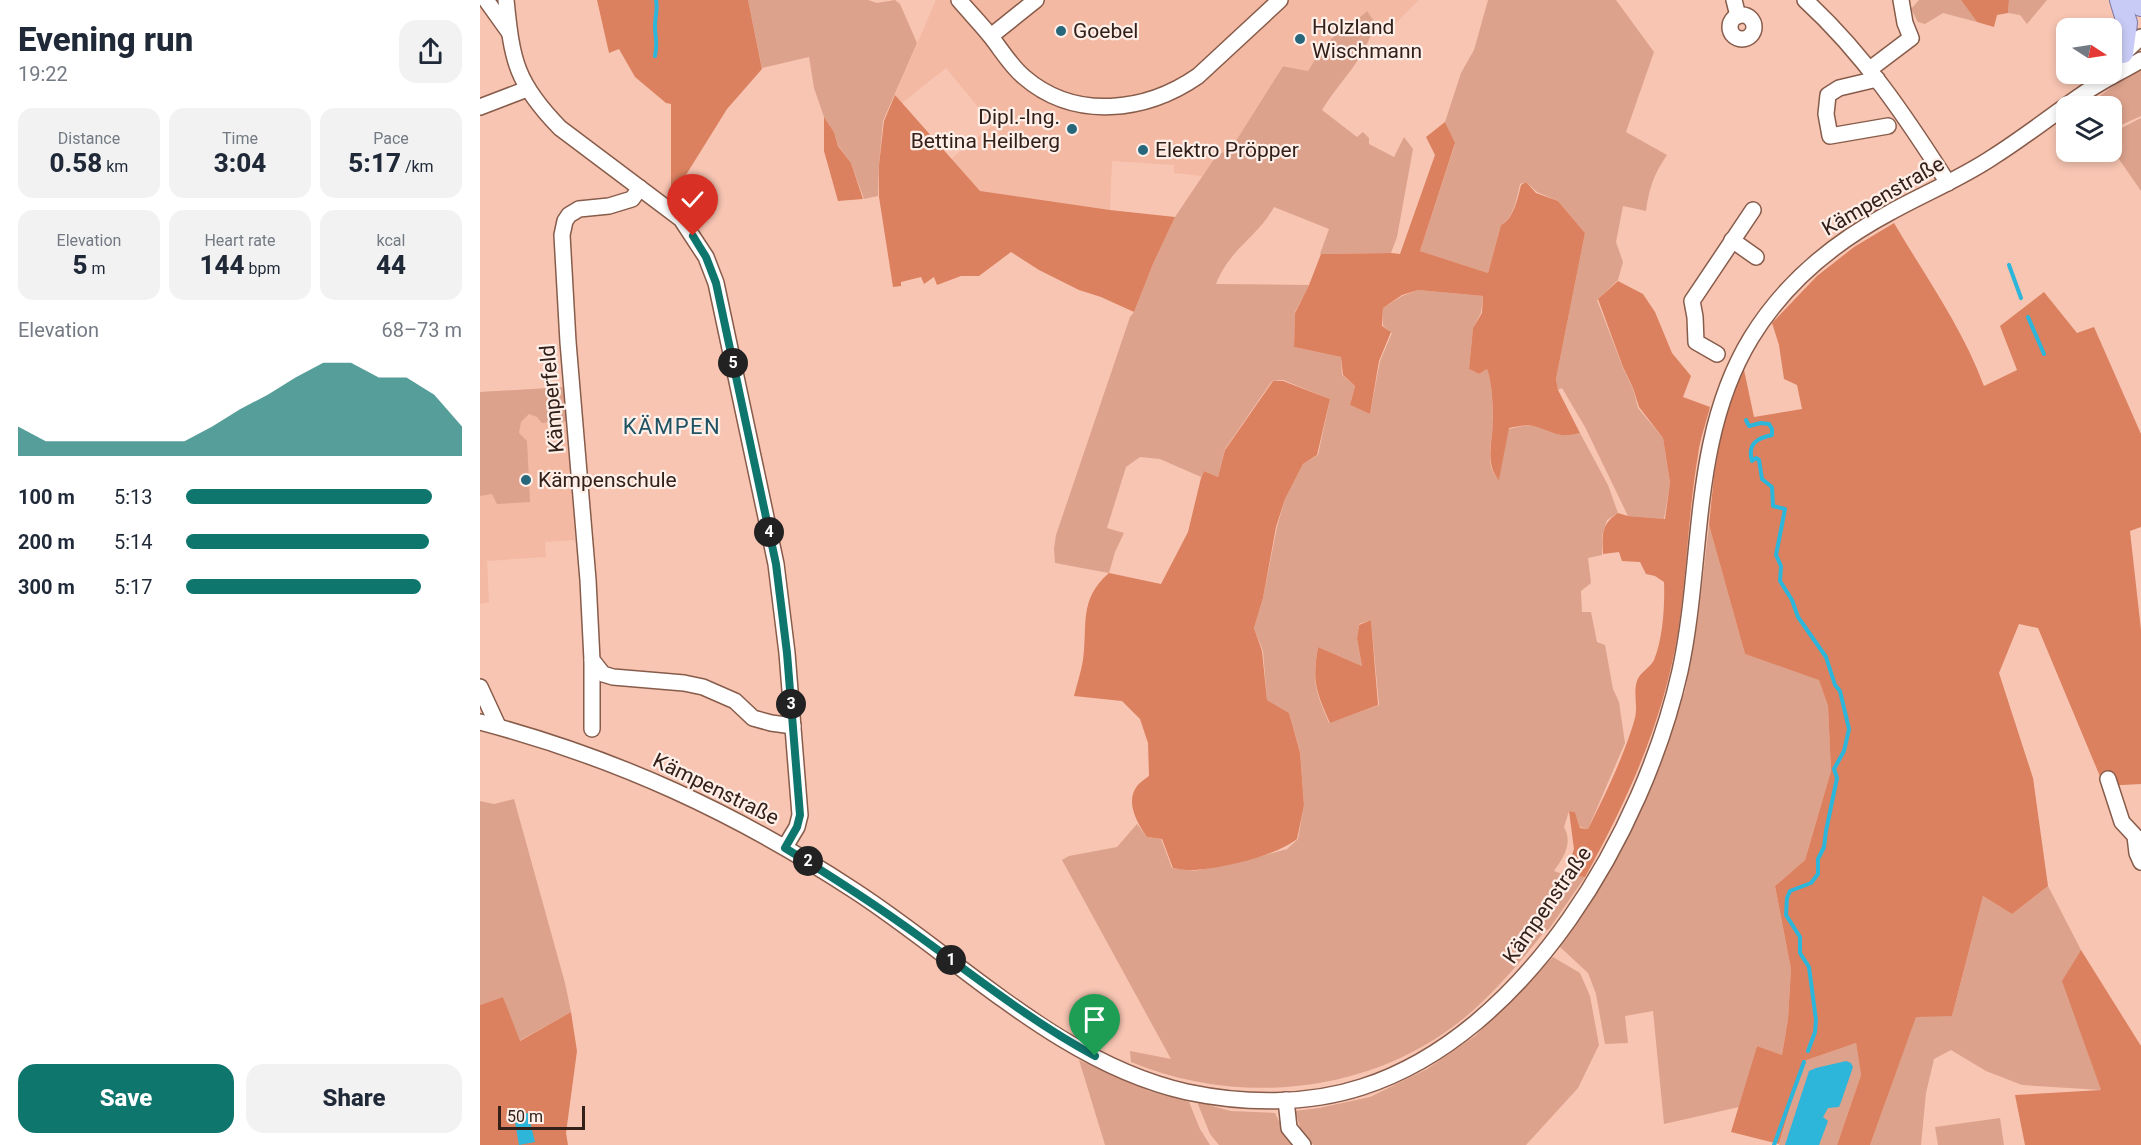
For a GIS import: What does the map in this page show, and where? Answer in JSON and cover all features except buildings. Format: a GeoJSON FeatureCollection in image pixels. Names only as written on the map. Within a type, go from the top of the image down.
{"type":"FeatureCollection","features":[{"type":"Feature","properties":{"kind":"main road"},"geometry":{"type":"LineString","coordinates":[[2120,0],[2127,23],[2125,59]]}},
{"type":"Feature","properties":{"kind":"main road"},"geometry":{"type":"LineString","coordinates":[[2136,0],[2141,6]]}},
{"type":"Feature","properties":{"kind":"street"},"geometry":{"type":"LineString","coordinates":[[486,0],[509,32]]}},
{"type":"Feature","properties":{"kind":"street"},"geometry":{"type":"LineString","coordinates":[[506,0],[515,62],[527,88],[543,110],[560,128],[681,219],[706,257],[716,283],[776,564],[787,653],[800,815],[797,827],[785,848]]}},
{"type":"Feature","properties":{"kind":"street"},"geometry":{"type":"LineString","coordinates":[[959,0],[1024,77],[1052,95],[1091,105],[1110,106],[1137,104],[1168,94],[1198,76],[1280,0]]}},
{"type":"Feature","properties":{"kind":"street"},"geometry":{"type":"LineString","coordinates":[[990,36],[1036,0]]}},
{"type":"Feature","properties":{"kind":"street"},"geometry":{"type":"LineString","coordinates":[[1734,0],[1738,16]]}},
{"type":"Feature","properties":{"kind":"street"},"geometry":{"type":"LineString","coordinates":[[1805,0],[1874,74],[1948,183]]}},
{"type":"Feature","properties":{"kind":"street"},"geometry":{"type":"LineString","coordinates":[[1888,126],[1830,135],[1826,114],[1828,95],[1874,74],[1911,38],[1905,23],[1901,0]]}},
{"type":"Feature","properties":{"kind":"street","name":"Kämpenstraße"},"geometry":{"type":"LineString","coordinates":[[480,722],[587,754],[638,773],[698,801],[785,848],[860,894],[1056,1035],[1131,1073],[1190,1092],[1256,1101],[1331,1095],[1362,1087],[1432,1055],[1478,1022],[1512,989],[1565,924],[1598,875],[1624,827],[1648,776],[1670,710],[1679,672],[1690,611],[1708,454],[1720,406],[1737,363],[1765,316],[1810,266],[1838,243],[1990,160],[2083,93],[2125,59],[2141,38]]}},
{"type":"Feature","properties":{"kind":"street","name":"Kämpenstraße"},"geometry":{"type":"LineString","coordinates":[[2083,93],[2092,84]]}},
{"type":"Feature","properties":{"kind":"street"},"geometry":{"type":"LineString","coordinates":[[480,107],[527,88]]}},
{"type":"Feature","properties":{"kind":"street","name":"Kämperfeld"},"geometry":{"type":"LineString","coordinates":[[592,729],[592,660],[588,580],[568,342],[562,235],[569,215],[579,209],[609,206],[632,199],[640,188]]}},
{"type":"Feature","properties":{"kind":"street"},"geometry":{"type":"LineString","coordinates":[[1717,354],[1696,342],[1692,301],[1753,210]]}},
{"type":"Feature","properties":{"kind":"street"},"geometry":{"type":"LineString","coordinates":[[1732,240],[1756,257]]}},
{"type":"Feature","properties":{"kind":"street"},"geometry":{"type":"LineString","coordinates":[[592,660],[603,674],[703,687],[735,701],[753,718],[793,726]]}},
{"type":"Feature","properties":{"kind":"street"},"geometry":{"type":"LineString","coordinates":[[480,687],[498,726]]}},
{"type":"Feature","properties":{"kind":"street"},"geometry":{"type":"LineString","coordinates":[[2108,779],[2122,822],[2135,836],[2141,862]]}},
{"type":"Feature","properties":{"kind":"street"},"geometry":{"type":"LineString","coordinates":[[1286,1100],[1289,1128],[1304,1145]]}},
{"type":"Feature","properties":{"kind":"shaded area"},"geometry":{"type":"Polygon","coordinates":[[[597,0],[748,0],[762,69],[727,109],[671,199],[671,104],[666,103],[635,77],[619,49],[609,53],[597,0]]]}},
{"type":"Feature","properties":{"kind":"shaded area"},"geometry":{"type":"Polygon","coordinates":[[[748,0],[868,0],[877,3],[895,0],[900,4],[917,43],[883,121],[878,196],[864,199],[851,163],[838,145],[834,132],[824,117],[814,88],[809,57],[762,68],[748,0]]]}},
{"type":"Feature","properties":{"kind":"shaded area"},"geometry":{"type":"Polygon","coordinates":[[[936,0],[1419,0],[1388,31],[1374,21],[1366,11],[1359,19],[1344,27],[1327,42],[1308,71],[1283,65],[1229,152],[1218,152],[1202,176],[1174,173],[1174,165],[1112,161],[1110,210],[980,191],[951,159],[993,125],[946,68],[902,103],[895,95],[936,0]]]}},
{"type":"Feature","properties":{"kind":"shaded area"},"geometry":{"type":"Polygon","coordinates":[[[1488,0],[1616,0],[1654,52],[1626,132],[1667,155],[1653,181],[1646,211],[1623,206],[1616,242],[1623,262],[1618,280],[1597,300],[1633,389],[1638,408],[1663,438],[1670,484],[1664,519],[1628,516],[1585,427],[1562,388],[1558,390],[1556,379],[1585,233],[1558,201],[1537,192],[1526,182],[1520,184],[1512,212],[1501,225],[1488,273],[1420,251],[1455,144],[1445,122],[1461,73],[1474,50],[1488,0]]]}},
{"type":"Feature","properties":{"kind":"shaded area"},"geometry":{"type":"Polygon","coordinates":[[[1919,0],[1961,0],[1977,22],[1943,13],[1925,24],[1918,22],[1911,9],[1919,0]]]}},
{"type":"Feature","properties":{"kind":"shaded area"},"geometry":{"type":"Polygon","coordinates":[[[1961,0],[2009,0],[2008,13],[1997,15],[1994,27],[1977,22],[1961,0]]]}},
{"type":"Feature","properties":{"kind":"shaded area"},"geometry":{"type":"Polygon","coordinates":[[[2009,0],[2047,0],[2027,24],[2020,15],[2008,13],[2009,0]]]}},
{"type":"Feature","properties":{"kind":"shaded area"},"geometry":{"type":"Polygon","coordinates":[[[1367,11],[1374,21],[1367,45],[1322,110],[1357,137],[1363,132],[1369,138],[1369,144],[1394,157],[1404,137],[1413,149],[1397,237],[1391,253],[1320,254],[1329,229],[1274,207],[1260,227],[1229,261],[1216,284],[1309,285],[1295,312],[1294,347],[1341,357],[1342,375],[1355,386],[1350,405],[1370,414],[1380,361],[1392,333],[1383,326],[1383,308],[1402,296],[1418,290],[1483,296],[1481,313],[1473,328],[1469,369],[1479,374],[1487,369],[1489,374],[1493,416],[1490,460],[1494,474],[1499,479],[1508,429],[1530,426],[1561,435],[1580,433],[1608,485],[1618,513],[1607,520],[1602,536],[1602,555],[1588,558],[1591,583],[1581,591],[1582,612],[1591,612],[1597,642],[1605,645],[1613,689],[1619,702],[1625,743],[1588,829],[1580,827],[1575,812],[1569,811],[1564,827],[1567,833],[1567,844],[1564,855],[1554,871],[1565,875],[1585,877],[1549,929],[1500,984],[1470,1013],[1434,1040],[1394,1061],[1352,1076],[1308,1085],[1263,1088],[1218,1085],[1174,1076],[1131,1062],[1130,1051],[1171,1059],[1062,860],[1069,856],[1117,847],[1137,824],[1147,837],[1161,839],[1172,868],[1194,871],[1232,864],[1287,849],[1298,839],[1304,804],[1300,751],[1289,713],[1267,700],[1263,651],[1254,628],[1285,499],[1303,464],[1318,455],[1330,399],[1283,380],[1272,381],[1225,449],[1218,477],[1204,471],[1201,477],[1160,459],[1140,457],[1126,467],[1107,528],[1124,533],[1109,573],[1055,563],[1054,549],[1056,535],[1130,317],[1175,217],[1218,153],[1229,152],[1283,66],[1308,71],[1332,38],[1367,11]],[[1371,620],[1359,624],[1357,640],[1362,666],[1318,647],[1315,678],[1318,694],[1329,723],[1379,705],[1371,620]]]}},
{"type":"Feature","properties":{"kind":"shaded area"},"geometry":{"type":"Polygon","coordinates":[[[2141,66],[2141,116],[2122,125],[2122,96],[2100,96],[2116,84],[2122,84],[2122,80],[2141,66]]]}},
{"type":"Feature","properties":{"kind":"shaded area"},"geometry":{"type":"Polygon","coordinates":[[[895,95],[980,191],[1175,217],[1134,312],[1079,290],[1039,270],[1011,252],[979,276],[961,276],[937,285],[934,277],[924,284],[921,277],[901,282],[901,286],[893,287],[879,197],[879,165],[884,121],[895,95]]]}},
{"type":"Feature","properties":{"kind":"shaded area"},"geometry":{"type":"Polygon","coordinates":[[[824,117],[834,132],[838,146],[851,163],[863,199],[838,201],[824,151],[824,117]]]}},
{"type":"Feature","properties":{"kind":"shaded area"},"geometry":{"type":"Polygon","coordinates":[[[2141,118],[2141,191],[2121,162],[2122,128],[2141,118]]]}},
{"type":"Feature","properties":{"kind":"shaded area"},"geometry":{"type":"Polygon","coordinates":[[[1445,122],[1455,143],[1420,251],[1488,273],[1501,225],[1512,213],[1521,185],[1526,182],[1536,193],[1558,201],[1585,233],[1556,379],[1558,390],[1580,433],[1560,435],[1530,425],[1509,428],[1499,480],[1494,473],[1490,451],[1493,414],[1489,374],[1487,369],[1479,374],[1469,369],[1473,328],[1482,313],[1483,296],[1418,290],[1402,295],[1383,308],[1382,326],[1391,332],[1379,361],[1370,414],[1350,405],[1355,386],[1343,375],[1341,357],[1294,347],[1295,313],[1321,254],[1400,254],[1435,155],[1426,137],[1445,122]]]}},
{"type":"Feature","properties":{"kind":"shaded area"},"geometry":{"type":"Polygon","coordinates":[[[1894,223],[1954,322],[1984,386],[2017,370],[2000,326],[2044,292],[2077,333],[2094,327],[2141,434],[2141,527],[2130,531],[2141,630],[2141,784],[2104,786],[2038,628],[2019,624],[1999,673],[2033,778],[2048,886],[2012,914],[1983,896],[1952,1016],[1916,1017],[1870,1145],[1837,1145],[1861,1075],[1856,1043],[1804,1061],[1779,1144],[1731,1132],[1757,1046],[1782,1055],[1788,1019],[1791,969],[1775,886],[1805,860],[1831,771],[1828,706],[1819,680],[1745,654],[1709,525],[1714,476],[1726,405],[1743,365],[1754,417],[1802,409],[1797,385],[1784,379],[1779,345],[1772,323],[1817,276],[1854,247],[1894,223]]]}},
{"type":"Feature","properties":{"kind":"shaded area"},"geometry":{"type":"Polygon","coordinates":[[[1618,281],[1643,294],[1655,312],[1672,353],[1691,376],[1683,397],[1710,407],[1699,449],[1678,632],[1664,696],[1630,789],[1585,877],[1565,875],[1574,849],[1569,811],[1575,812],[1580,828],[1588,829],[1631,732],[1636,713],[1637,681],[1654,660],[1660,642],[1664,611],[1664,582],[1655,576],[1646,574],[1640,562],[1622,561],[1619,552],[1603,554],[1604,531],[1608,522],[1618,513],[1665,519],[1670,483],[1663,438],[1639,407],[1598,299],[1618,281]]]}},
{"type":"Feature","properties":{"kind":"shaded area"},"geometry":{"type":"Polygon","coordinates":[[[1273,381],[1283,381],[1330,399],[1317,455],[1303,464],[1285,499],[1276,527],[1263,598],[1254,628],[1262,651],[1267,700],[1289,713],[1300,752],[1304,805],[1297,839],[1276,851],[1220,867],[1193,870],[1173,868],[1162,839],[1147,837],[1132,805],[1134,792],[1138,785],[1149,776],[1148,743],[1140,719],[1122,701],[1074,696],[1083,660],[1088,603],[1099,583],[1109,573],[1161,584],[1188,532],[1204,471],[1218,477],[1225,450],[1273,381]]]}},
{"type":"Feature","properties":{"kind":"shaded area","name":"Kämpenschule"},"geometry":{"type":"Polygon","coordinates":[[[567,387],[575,540],[545,542],[546,557],[487,561],[489,602],[480,604],[480,392],[567,387]]]}},
{"type":"Feature","properties":{"kind":"shaded area"},"geometry":{"type":"Polygon","coordinates":[[[567,387],[569,421],[542,423],[537,417],[529,414],[521,422],[519,433],[527,441],[530,502],[497,504],[492,494],[480,496],[480,392],[567,387]]]}},
{"type":"Feature","properties":{"kind":"shaded area"},"geometry":{"type":"Polygon","coordinates":[[[1709,525],[1745,654],[1819,679],[1828,706],[1831,771],[1805,860],[1775,886],[1791,969],[1788,1019],[1782,1055],[1757,1046],[1739,1107],[1664,1124],[1653,1011],[1625,1016],[1628,1043],[1605,1044],[1596,994],[1588,973],[1560,947],[1631,829],[1653,781],[1685,691],[1698,619],[1709,525]]]}},
{"type":"Feature","properties":{"kind":"shaded area"},"geometry":{"type":"Polygon","coordinates":[[[1371,620],[1378,705],[1330,723],[1316,686],[1315,669],[1318,647],[1362,666],[1357,639],[1359,625],[1371,620]]]}},
{"type":"Feature","properties":{"kind":"shaded area"},"geometry":{"type":"Polygon","coordinates":[[[514,799],[571,1012],[519,1041],[503,997],[480,1005],[480,801],[494,804],[514,799]]]}},
{"type":"Feature","properties":{"kind":"shaded area"},"geometry":{"type":"Polygon","coordinates":[[[2048,886],[2081,950],[2063,981],[2101,1090],[2022,1085],[1986,1071],[1951,1050],[1934,1059],[1926,1093],[1921,1145],[1870,1145],[1916,1016],[1952,1016],[1983,896],[2012,914],[2048,886]]]}},
{"type":"Feature","properties":{"kind":"shaded area"},"geometry":{"type":"Polygon","coordinates":[[[2081,950],[2141,1046],[2141,1145],[2025,1145],[2015,1095],[2101,1090],[2062,981],[2081,950]]]}},
{"type":"Feature","properties":{"kind":"shaded area"},"geometry":{"type":"Polygon","coordinates":[[[1553,957],[1580,973],[1590,996],[1599,1045],[1578,1088],[1526,1145],[1314,1145],[1304,1140],[1295,1111],[1370,1097],[1427,1069],[1475,1036],[1553,957]]]}},
{"type":"Feature","properties":{"kind":"shaded area"},"geometry":{"type":"Polygon","coordinates":[[[503,997],[520,1041],[571,1012],[577,1051],[566,1133],[568,1145],[480,1145],[480,1005],[503,997]]]}},
{"type":"Feature","properties":{"kind":"shaded area"},"geometry":{"type":"Polygon","coordinates":[[[1856,1043],[1861,1075],[1837,1145],[1779,1145],[1804,1061],[1856,1043]]]}},
{"type":"Feature","properties":{"kind":"shaded area"},"geometry":{"type":"Polygon","coordinates":[[[1079,1060],[1149,1091],[1189,1102],[1200,1129],[1210,1145],[1105,1145],[1079,1060]]]}},
{"type":"Feature","properties":{"kind":"shaded area"},"geometry":{"type":"Polygon","coordinates":[[[1197,1102],[1231,1111],[1275,1113],[1285,1134],[1295,1145],[1219,1145],[1210,1134],[1197,1102]]]}},
{"type":"Feature","properties":{"kind":"shaded area"},"geometry":{"type":"Polygon","coordinates":[[[2000,1118],[2004,1145],[1938,1145],[1935,1127],[2000,1118]]]}},
{"type":"Feature","properties":{"kind":"water"},"geometry":{"type":"Polygon","coordinates":[[[1846,1061],[1853,1067],[1839,1107],[1828,1108],[1823,1117],[1828,1121],[1819,1145],[1785,1145],[1809,1071],[1846,1061]]]}},
{"type":"Feature","properties":{"kind":"water"},"geometry":{"type":"Polygon","coordinates":[[[528,1113],[535,1142],[519,1145],[514,1116],[528,1113]]]}},
{"type":"Feature","properties":{"kind":"waterway"},"geometry":{"type":"LineString","coordinates":[[655,56],[656,0]]}},
{"type":"Feature","properties":{"kind":"waterway"},"geometry":{"type":"LineString","coordinates":[[2009,265],[2021,298]]}},
{"type":"Feature","properties":{"kind":"waterway"},"geometry":{"type":"LineString","coordinates":[[2028,317],[2044,354]]}},
{"type":"Feature","properties":{"kind":"waterway"},"geometry":{"type":"LineString","coordinates":[[1746,420],[1749,426],[1769,424],[1772,429],[1772,435],[1755,442],[1751,455],[1752,461],[1756,458],[1759,460],[1762,479],[1772,487],[1773,506],[1785,509],[1776,555],[1781,566],[1780,581],[1792,600],[1798,617],[1826,657],[1835,685],[1840,691],[1849,729],[1844,751],[1834,769],[1837,778],[1824,847],[1818,859],[1818,874],[1811,883],[1790,891],[1787,898],[1786,915],[1800,937],[1800,953],[1809,967],[1816,1020],[1815,1032],[1808,1051]]}},
{"type":"Feature","properties":{"kind":"waterway"},"geometry":{"type":"LineString","coordinates":[[1774,1145],[1804,1062]]}},
{"type":"Feature","properties":{"kind":"place","name":"Goebel"},"geometry":{"type":"Point","coordinates":[1061,31]}},
{"type":"Feature","properties":{"kind":"place","name":"Holzland Wischmann"},"geometry":{"type":"Point","coordinates":[1300,39]}},
{"type":"Feature","properties":{"kind":"place","name":"Dipl.-Ing. Bettina Heilberg"},"geometry":{"type":"Point","coordinates":[1072,129]}},
{"type":"Feature","properties":{"kind":"place","name":"Elektro Pröpper"},"geometry":{"type":"Point","coordinates":[1143,150]}},
{"type":"Feature","properties":{"kind":"place","name":"Kämpenschule"},"geometry":{"type":"Point","coordinates":[526,480]}},
{"type":"Feature","properties":{"kind":"district","name":"KÄMPEN"},"geometry":{"type":"Point","coordinates":[672,426]}},
{"type":"Feature","properties":{"kind":"route"},"geometry":{"type":"LineString","coordinates":[[693,236],[706,257],[716,283],[776,564],[787,653],[800,815],[793,836],[785,848],[860,894],[1014,1007],[1056,1035],[1095,1056]]}}]}
